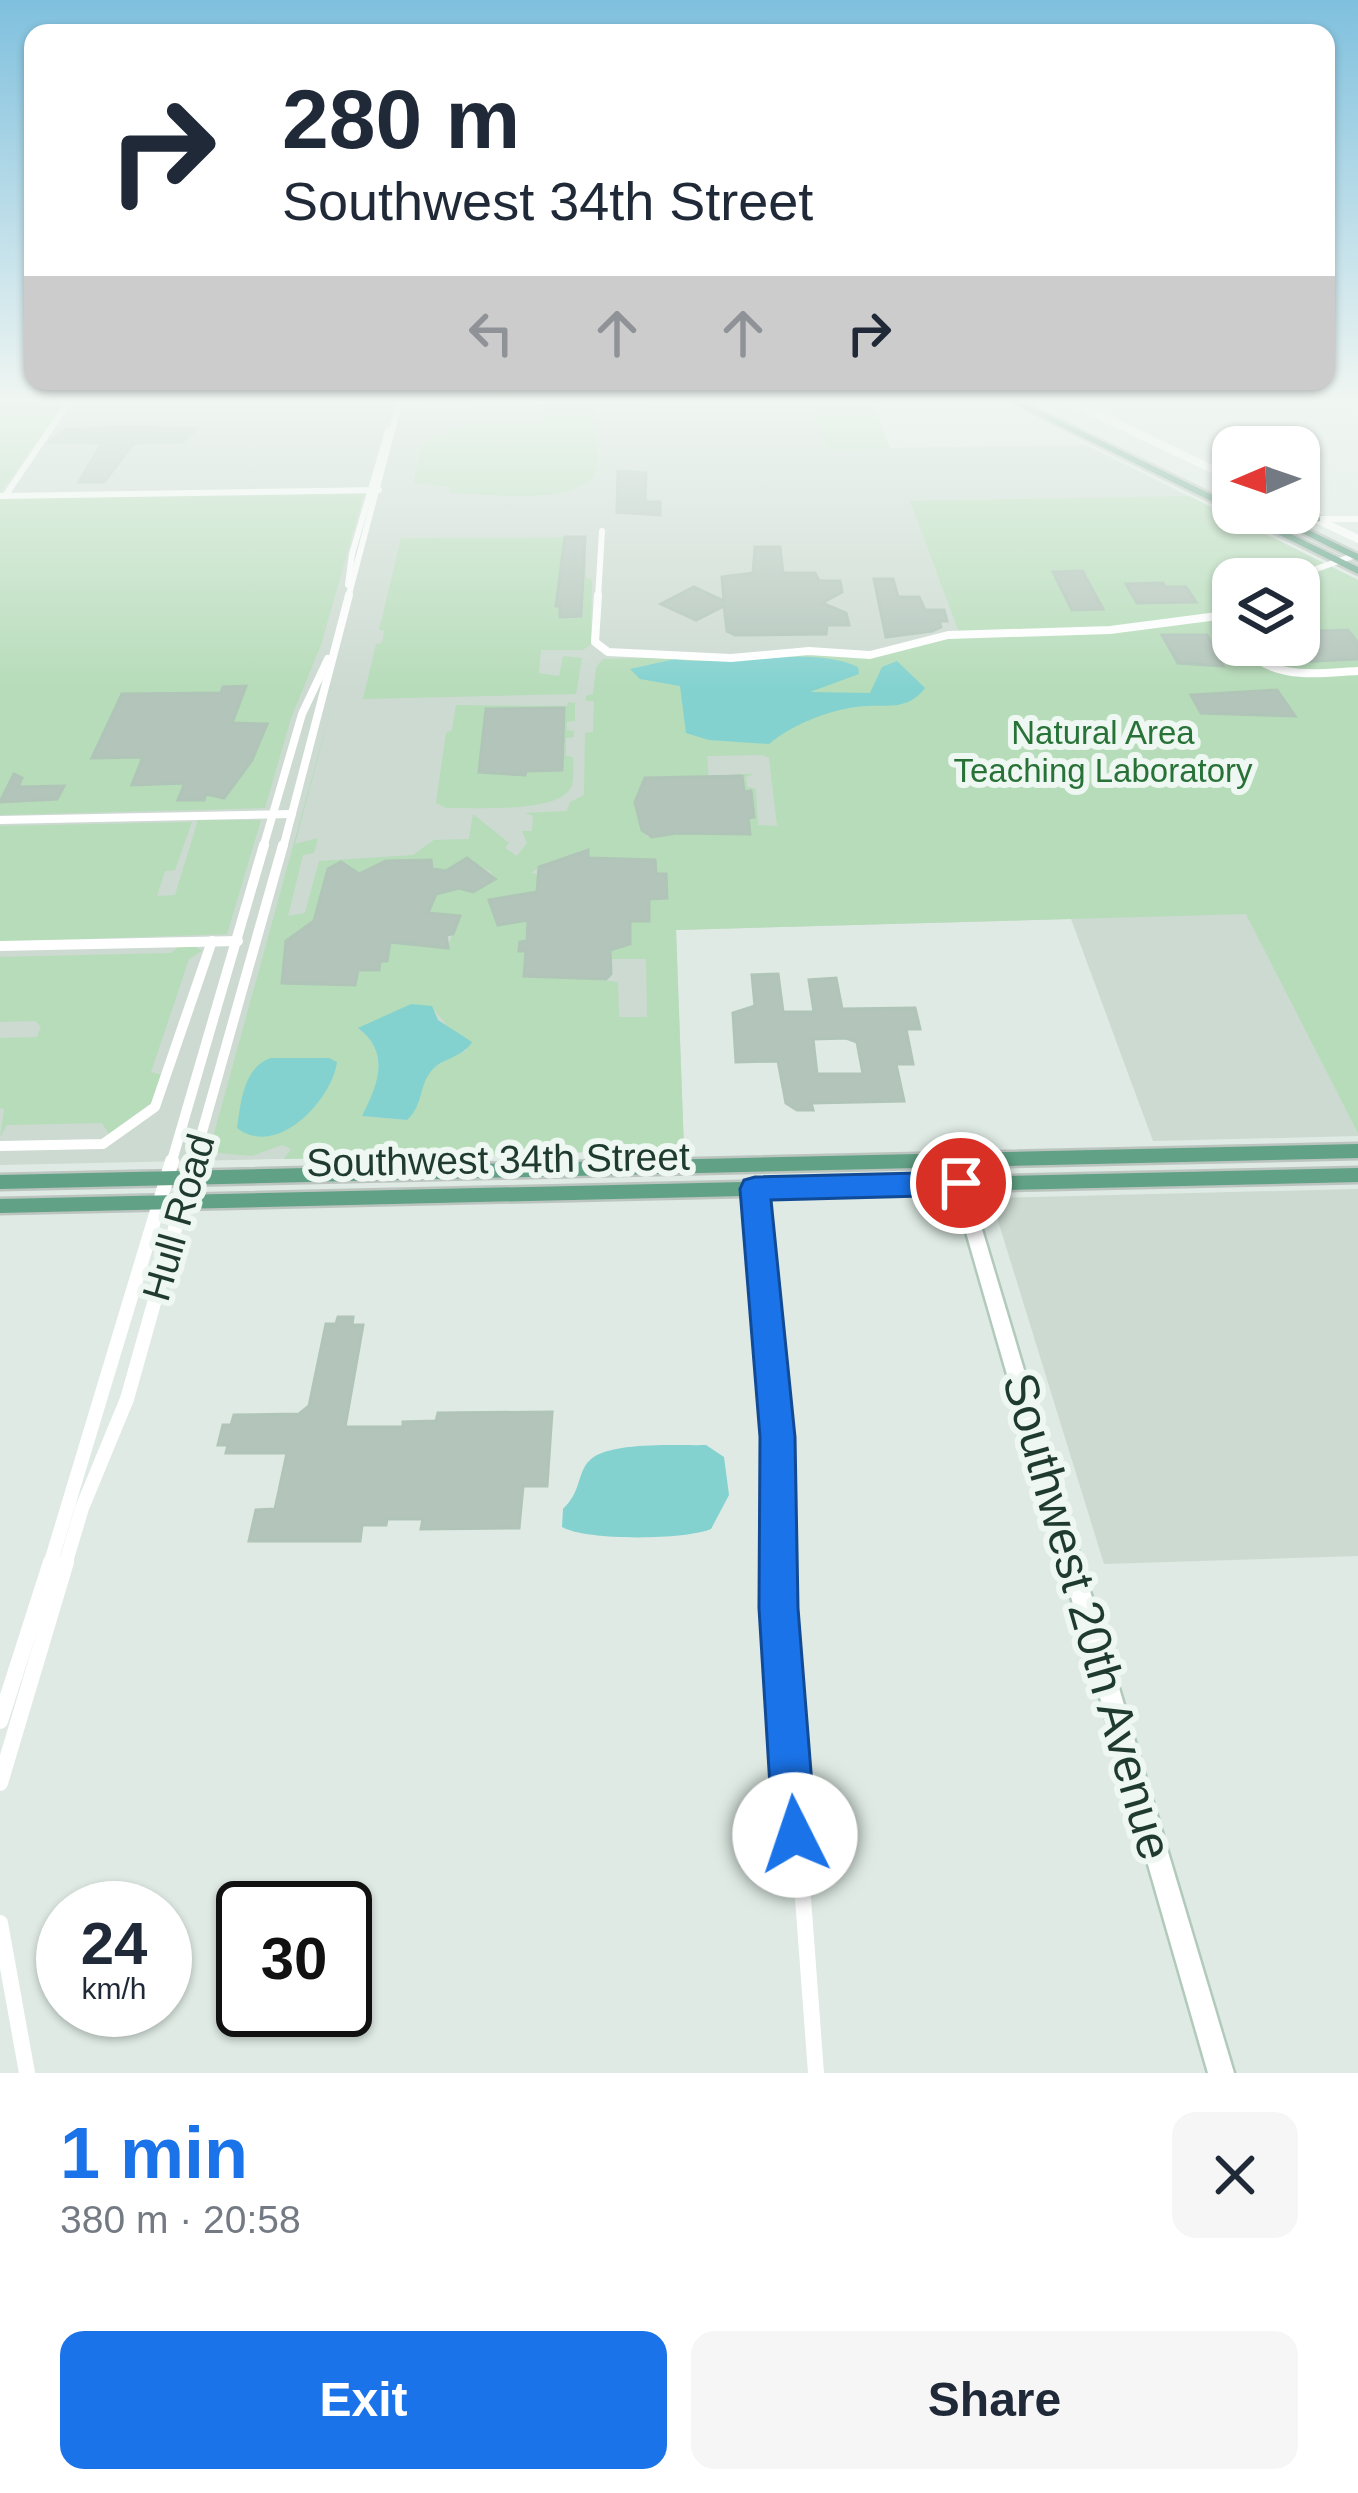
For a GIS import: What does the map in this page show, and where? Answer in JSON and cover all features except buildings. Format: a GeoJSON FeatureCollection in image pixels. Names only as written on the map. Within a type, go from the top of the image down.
{"type":"FeatureCollection","features":[{"type":"Feature","properties":{"kind":"main road"},"geometry":{"type":"LineString","coordinates":[[1283,534],[1358,571]]}},
{"type":"Feature","properties":{"kind":"main road"},"geometry":{"type":"LineString","coordinates":[[1309,534],[1356,557]]}},
{"type":"Feature","properties":{"kind":"main road","name":"Southwest 34th Street"},"geometry":{"type":"LineString","coordinates":[[0,1182],[1358,1151]]}},
{"type":"Feature","properties":{"kind":"main road"},"geometry":{"type":"LineString","coordinates":[[1198,1178],[1208,1166],[1282,1160],[1297,1152]]}},
{"type":"Feature","properties":{"kind":"main road","name":"Southwest 20th Avenue"},"geometry":{"type":"LineString","coordinates":[[953,1159],[1221,2073]]}},
{"type":"Feature","properties":{"kind":"main road"},"geometry":{"type":"LineString","coordinates":[[755,1189],[770,1175],[834,1172],[865,1162]]}},
{"type":"Feature","properties":{"kind":"main road","name":"Southwest 34th Street"},"geometry":{"type":"LineString","coordinates":[[0,1206],[1358,1175]]}},
{"type":"Feature","properties":{"kind":"street","name":"Hull Road"},"geometry":{"type":"LineString","coordinates":[[0,1783],[82,1508],[127,1399],[292,814],[373,497]]}},
{"type":"Feature","properties":{"kind":"street"},"geometry":{"type":"LineString","coordinates":[[1320,519],[1358,519]]}},
{"type":"Feature","properties":{"kind":"street"},"geometry":{"type":"LineString","coordinates":[[1320,521],[1358,539]]}},
{"type":"Feature","properties":{"kind":"street"},"geometry":{"type":"LineString","coordinates":[[602,531],[595,639],[602,650],[725,658],[808,651],[867,655],[896,652],[951,634],[1107,630],[1212,617]]}},
{"type":"Feature","properties":{"kind":"street"},"geometry":{"type":"LineString","coordinates":[[1320,567],[1356,557]]}},
{"type":"Feature","properties":{"kind":"street","name":"Hull Road"},"geometry":{"type":"LineString","coordinates":[[0,1721],[161,1202],[302,714],[334,645]]}},
{"type":"Feature","properties":{"kind":"street"},"geometry":{"type":"LineString","coordinates":[[1262,666],[1358,671]]}},
{"type":"Feature","properties":{"kind":"street"},"geometry":{"type":"LineString","coordinates":[[0,820],[292,814]]}},
{"type":"Feature","properties":{"kind":"street"},"geometry":{"type":"LineString","coordinates":[[0,946],[254,940]]}},
{"type":"Feature","properties":{"kind":"street"},"geometry":{"type":"LineString","coordinates":[[0,1147],[103,1144],[155,1107],[212,941]]}},
{"type":"Feature","properties":{"kind":"street"},"geometry":{"type":"LineString","coordinates":[[755,1189],[777,1437],[778,1608],[815,2073]]}},
{"type":"Feature","properties":{"kind":"street"},"geometry":{"type":"LineString","coordinates":[[0,1923],[27,2073]]}},
{"type":"Feature","properties":{"kind":"shaded area"},"geometry":{"type":"Polygon","coordinates":[[[0,497],[1190,497],[1212,508],[1212,534],[1265,534],[1314,558],[1212,558],[1212,666],[1320,666],[1320,561],[1358,580],[1358,1136],[1153,1141],[1071,919],[676,930],[684,1150],[0,1165],[0,497]]]}},
{"type":"Feature","properties":{"kind":"shaded area"},"geometry":{"type":"Polygon","coordinates":[[[1358,1189],[1358,1556],[1104,1564],[991,1198],[1358,1189]]]}},
{"type":"Feature","properties":{"kind":"green space"},"geometry":{"type":"Polygon","coordinates":[[[363,497],[321,645],[291,718],[265,808],[0,815],[0,498],[363,497]]]}},
{"type":"Feature","properties":{"kind":"green space","name":"Natural Area Teaching Laboratory"},"geometry":{"type":"Polygon","coordinates":[[[1190,497],[1212,507],[1212,534],[1265,534],[1314,558],[1212,558],[1212,666],[1320,666],[1320,561],[1358,580],[1358,1133],[1246,914],[676,930],[684,1150],[284,1159],[291,1149],[282,1145],[252,1156],[209,1152],[333,701],[295,844],[318,838],[314,853],[303,855],[288,916],[305,913],[319,861],[413,855],[434,840],[469,839],[473,814],[509,843],[505,848],[517,856],[527,843],[522,831],[532,831],[533,816],[525,813],[567,811],[570,802],[584,795],[585,733],[593,732],[594,701],[586,701],[586,696],[593,694],[596,667],[603,659],[871,657],[960,635],[910,501],[1190,497]],[[707,756],[709,783],[645,778],[638,808],[647,837],[713,829],[714,835],[749,834],[742,818],[754,817],[751,792],[744,792],[742,776],[732,774],[754,774],[746,777],[747,787],[756,789],[758,825],[777,826],[769,758],[707,756]],[[587,851],[546,863],[531,873],[538,874],[537,894],[490,901],[498,925],[528,920],[527,941],[520,942],[519,950],[526,951],[524,976],[591,975],[591,979],[618,982],[619,1017],[647,1017],[646,959],[610,959],[610,950],[630,943],[630,921],[647,871],[656,871],[655,860],[588,859],[587,851]],[[467,859],[446,871],[432,869],[430,860],[386,861],[359,875],[341,862],[325,870],[332,877],[320,895],[314,922],[286,941],[283,983],[326,974],[325,985],[355,985],[358,970],[378,970],[380,961],[387,961],[379,940],[447,948],[460,917],[428,913],[436,894],[459,888],[473,892],[494,880],[491,872],[467,859]],[[411,1004],[359,1029],[369,1038],[378,1059],[373,1093],[362,1116],[407,1120],[429,1073],[467,1050],[435,1011],[411,1004]]]}},
{"type":"Feature","properties":{"kind":"green space"},"geometry":{"type":"Polygon","coordinates":[[[585,537],[586,578],[592,579],[591,644],[583,650],[541,650],[539,673],[559,676],[563,656],[582,658],[576,694],[363,699],[376,644],[382,643],[384,631],[379,630],[401,538],[585,537]]]}},
{"type":"Feature","properties":{"kind":"green space"},"geometry":{"type":"Polygon","coordinates":[[[575,703],[575,721],[567,722],[574,737],[566,738],[573,776],[563,796],[514,807],[446,808],[436,803],[446,733],[452,730],[456,705],[575,703]],[[564,708],[486,709],[479,771],[525,775],[526,771],[561,770],[564,708]]]}},
{"type":"Feature","properties":{"kind":"green space"},"geometry":{"type":"Polygon","coordinates":[[[198,820],[261,820],[227,934],[0,942],[0,826],[192,822],[175,870],[165,871],[157,896],[175,895],[198,820]]]}},
{"type":"Feature","properties":{"kind":"green space"},"geometry":{"type":"Polygon","coordinates":[[[194,946],[202,951],[189,959],[151,1072],[162,1075],[155,1100],[109,1134],[102,1123],[7,1125],[0,1137],[4,1109],[0,1108],[0,1038],[37,1037],[41,1026],[35,1021],[0,1022],[0,957],[171,953],[178,947],[194,946]]]}},
{"type":"Feature","properties":{"kind":"water"},"geometry":{"type":"Polygon","coordinates":[[[675,659],[839,660],[858,667],[859,674],[810,692],[870,693],[882,667],[897,661],[925,688],[902,704],[821,715],[769,744],[709,740],[686,733],[680,686],[640,679],[630,669],[675,659]]]}},
{"type":"Feature","properties":{"kind":"water"},"geometry":{"type":"Polygon","coordinates":[[[411,1004],[432,1006],[438,1020],[472,1042],[433,1069],[407,1120],[362,1116],[373,1092],[378,1058],[358,1028],[411,1004]]]}},
{"type":"Feature","properties":{"kind":"water"},"geometry":{"type":"Polygon","coordinates":[[[271,1058],[337,1062],[325,1093],[300,1121],[285,1131],[253,1136],[237,1128],[242,1097],[254,1069],[271,1058]]]}},
{"type":"Feature","properties":{"kind":"water"},"geometry":{"type":"Polygon","coordinates":[[[706,1445],[724,1457],[729,1495],[711,1529],[636,1537],[592,1535],[562,1527],[563,1509],[583,1470],[600,1454],[628,1447],[706,1445]]]}},
{"type":"Feature","properties":{"kind":"route"},"geometry":{"type":"LineString","coordinates":[[795,1835],[778,1608],[777,1437],[755,1189],[961,1183]]}}]}
